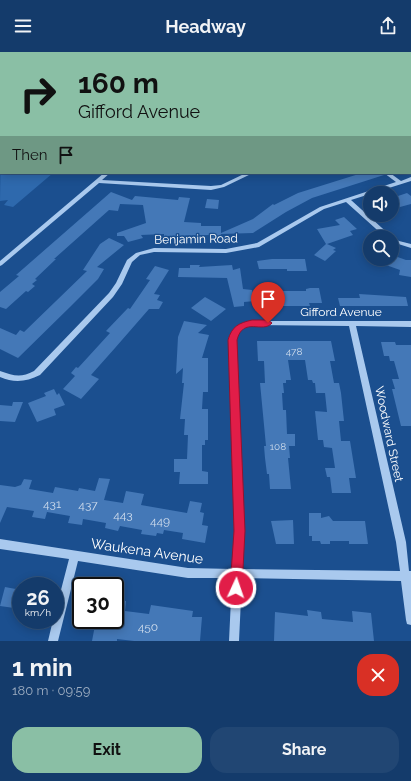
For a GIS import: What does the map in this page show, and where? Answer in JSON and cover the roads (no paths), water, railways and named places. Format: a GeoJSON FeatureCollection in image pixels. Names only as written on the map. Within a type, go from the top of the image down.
{"type":"FeatureCollection","features":[{"type":"Feature","properties":{"kind":"street"},"geometry":{"type":"LineString","coordinates":[[0,264],[106,174]]}},
{"type":"Feature","properties":{"kind":"street"},"geometry":{"type":"LineString","coordinates":[[98,181],[211,188],[222,186],[248,174]]}},
{"type":"Feature","properties":{"kind":"street"},"geometry":{"type":"LineString","coordinates":[[388,174],[399,182]]}},
{"type":"Feature","properties":{"kind":"street","name":"Benjamin Road"},"geometry":{"type":"LineString","coordinates":[[0,374],[17,380],[37,373],[111,295],[119,284],[129,261],[138,254],[154,250],[216,252],[244,249],[269,241],[312,213],[411,178]]}},
{"type":"Feature","properties":{"kind":"street"},"geometry":{"type":"LineString","coordinates":[[347,200],[381,230]]}},
{"type":"Feature","properties":{"kind":"street"},"geometry":{"type":"LineString","coordinates":[[399,243],[411,246]]}},
{"type":"Feature","properties":{"kind":"street","name":"Gifford Avenue"},"geometry":{"type":"LineString","coordinates":[[237,574],[240,531],[232,340],[235,332],[241,326],[252,323],[411,324]]}},
{"type":"Feature","properties":{"kind":"street","name":"Woodward Street"},"geometry":{"type":"LineString","coordinates":[[352,324],[408,576],[411,620]]}},
{"type":"Feature","properties":{"kind":"street","name":"Waukena Avenue"},"geometry":{"type":"LineString","coordinates":[[0,544],[188,573],[408,576]]}},
{"type":"Feature","properties":{"kind":"street"},"geometry":{"type":"LineString","coordinates":[[53,641],[74,556]]}},
{"type":"Feature","properties":{"kind":"street"},"geometry":{"type":"LineString","coordinates":[[234,641],[237,574]]}}]}
